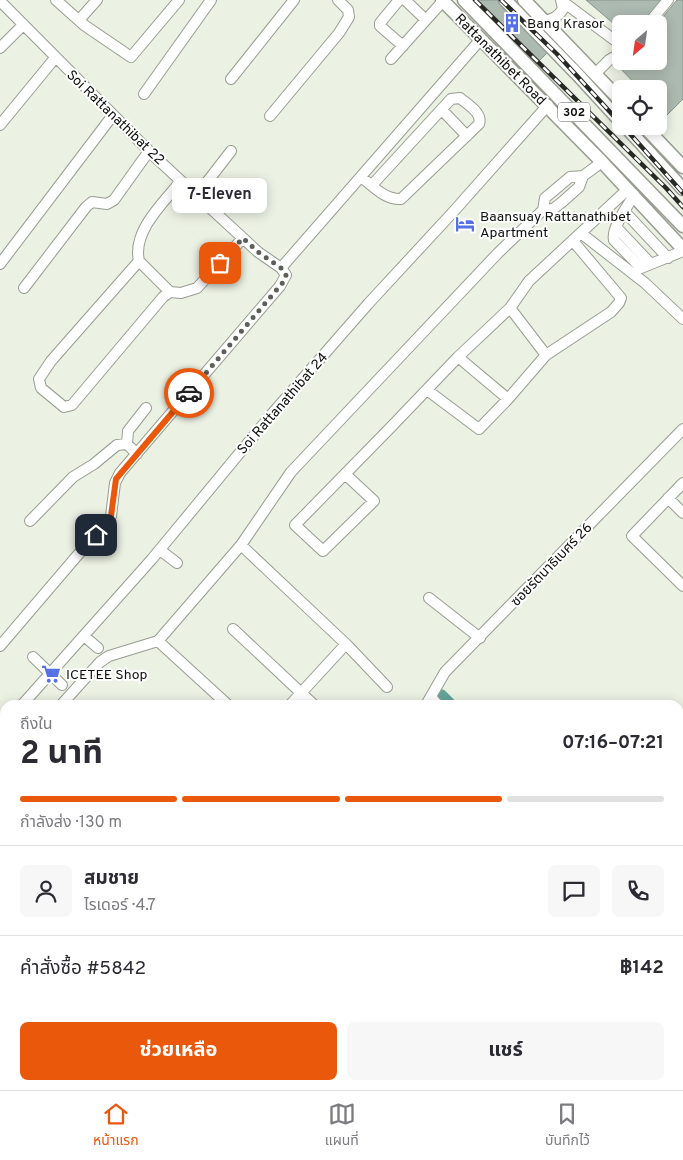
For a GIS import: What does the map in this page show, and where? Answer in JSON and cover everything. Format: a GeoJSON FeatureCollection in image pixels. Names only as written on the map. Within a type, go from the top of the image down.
{"type":"FeatureCollection","features":[{"type":"Feature","properties":{"kind":"main road","name":"Rattanathibet Road"},"geometry":{"type":"LineString","coordinates":[[443,0],[631,192],[683,250]]}},
{"type":"Feature","properties":{"kind":"main road","name":"Rattanathibet Road"},"geometry":{"type":"LineString","coordinates":[[464,0],[683,226]]}},
{"type":"Feature","properties":{"kind":"main road","name":"302"},"geometry":{"type":"LineString","coordinates":[[505,0],[612,112]]}},
{"type":"Feature","properties":{"kind":"main road"},"geometry":{"type":"LineString","coordinates":[[524,0],[612,92]]}},
{"type":"Feature","properties":{"kind":"main road"},"geometry":{"type":"LineString","coordinates":[[633,135],[683,189]]}},
{"type":"Feature","properties":{"kind":"main road"},"geometry":{"type":"LineString","coordinates":[[653,135],[683,167]]}},
{"type":"Feature","properties":{"kind":"street"},"geometry":{"type":"LineString","coordinates":[[56,0],[84,25],[131,57],[179,0]]}},
{"type":"Feature","properties":{"kind":"street"},"geometry":{"type":"LineString","coordinates":[[79,20],[97,0]]}},
{"type":"Feature","properties":{"kind":"street"},"geometry":{"type":"LineString","coordinates":[[144,94],[211,0]]}},
{"type":"Feature","properties":{"kind":"street"},"geometry":{"type":"LineString","coordinates":[[230,80],[294,0]]}},
{"type":"Feature","properties":{"kind":"street"},"geometry":{"type":"LineString","coordinates":[[270,116],[339,33],[349,17],[348,10],[338,0]]}},
{"type":"Feature","properties":{"kind":"street"},"geometry":{"type":"LineString","coordinates":[[399,0],[380,23],[380,26],[403,46]]}},
{"type":"Feature","properties":{"kind":"street"},"geometry":{"type":"LineString","coordinates":[[405,0],[426,20]]}},
{"type":"Feature","properties":{"kind":"street"},"geometry":{"type":"LineString","coordinates":[[391,59],[443,0]]}},
{"type":"Feature","properties":{"kind":"street"},"geometry":{"type":"LineString","coordinates":[[656,15],[668,0]]}},
{"type":"Feature","properties":{"kind":"street","name":"Soi Rattanathibat 22"},"geometry":{"type":"LineString","coordinates":[[0,1],[149,151],[258,252],[281,268]]}},
{"type":"Feature","properties":{"kind":"street"},"geometry":{"type":"LineString","coordinates":[[544,21],[555,18],[560,14],[563,9],[562,1]]}},
{"type":"Feature","properties":{"kind":"street"},"geometry":{"type":"LineString","coordinates":[[562,1],[612,38]]}},
{"type":"Feature","properties":{"kind":"street"},"geometry":{"type":"LineString","coordinates":[[0,48],[23,24]]}},
{"type":"Feature","properties":{"kind":"street"},"geometry":{"type":"LineString","coordinates":[[0,646],[111,516],[116,479],[285,280],[286,275],[281,268],[482,39]]}},
{"type":"Feature","properties":{"kind":"street"},"geometry":{"type":"LineString","coordinates":[[0,125],[56,58]]}},
{"type":"Feature","properties":{"kind":"street"},"geometry":{"type":"LineString","coordinates":[[595,74],[612,58]]}},
{"type":"Feature","properties":{"kind":"street"},"geometry":{"type":"LineString","coordinates":[[361,177],[388,197],[394,200],[401,199],[479,124],[479,115],[460,98],[451,99],[372,185]]}},
{"type":"Feature","properties":{"kind":"street","name":"Soi Rattanathibat 24"},"geometry":{"type":"LineString","coordinates":[[27,700],[160,550],[271,415],[342,334],[548,106]]}},
{"type":"Feature","properties":{"kind":"street"},"geometry":{"type":"LineString","coordinates":[[442,110],[467,136]]}},
{"type":"Feature","properties":{"kind":"street"},"geometry":{"type":"LineString","coordinates":[[0,264],[113,115]]}},
{"type":"Feature","properties":{"kind":"street"},"geometry":{"type":"LineString","coordinates":[[24,288],[86,207],[92,202],[107,204],[114,200],[149,151]]}},
{"type":"Feature","properties":{"kind":"street"},"geometry":{"type":"LineString","coordinates":[[197,195],[230,151]]}},
{"type":"Feature","properties":{"kind":"street"},"geometry":{"type":"LineString","coordinates":[[66,700],[100,662],[109,656],[158,640],[240,545],[291,472],[498,253],[543,210],[553,209],[561,203],[579,186],[583,176],[602,162]]}},
{"type":"Feature","properties":{"kind":"street"},"geometry":{"type":"LineString","coordinates":[[182,181],[150,218],[137,253],[139,261],[170,292],[181,293],[197,288],[243,238]]}},
{"type":"Feature","properties":{"kind":"street"},"geometry":{"type":"LineString","coordinates":[[631,192],[616,227],[650,264],[668,258],[683,250]]}},
{"type":"Feature","properties":{"kind":"street"},"geometry":{"type":"LineString","coordinates":[[345,474],[374,501],[323,551],[295,525],[458,357],[510,308],[530,281],[573,241],[631,192]]}},
{"type":"Feature","properties":{"kind":"street"},"geometry":{"type":"LineString","coordinates":[[624,212],[668,258]]}},
{"type":"Feature","properties":{"kind":"street"},"geometry":{"type":"LineString","coordinates":[[582,234],[645,283],[683,319]]}},
{"type":"Feature","properties":{"kind":"street"},"geometry":{"type":"LineString","coordinates":[[427,390],[479,429],[508,400],[546,355],[611,312],[621,298],[573,241]]}},
{"type":"Feature","properties":{"kind":"street"},"geometry":{"type":"LineString","coordinates":[[139,261],[50,361],[39,379],[41,388],[64,407],[72,405],[163,297],[170,292]]}},
{"type":"Feature","properties":{"kind":"street"},"geometry":{"type":"LineString","coordinates":[[510,308],[546,355]]}},
{"type":"Feature","properties":{"kind":"street"},"geometry":{"type":"LineString","coordinates":[[458,357],[508,400]]}},
{"type":"Feature","properties":{"kind":"street"},"geometry":{"type":"LineString","coordinates":[[136,454],[127,444],[128,430],[146,408]]}},
{"type":"Feature","properties":{"kind":"street","name":"ซอยรัตนาธิเบศร์ 26"},"geometry":{"type":"LineString","coordinates":[[433,700],[445,672],[683,429]]}},
{"type":"Feature","properties":{"kind":"street"},"geometry":{"type":"LineString","coordinates":[[30,521],[73,477],[94,464],[117,445],[127,444]]}},
{"type":"Feature","properties":{"kind":"street"},"geometry":{"type":"LineString","coordinates":[[683,483],[632,536],[683,586]]}},
{"type":"Feature","properties":{"kind":"street"},"geometry":{"type":"LineString","coordinates":[[668,498],[683,513]]}},
{"type":"Feature","properties":{"kind":"street"},"geometry":{"type":"LineString","coordinates":[[240,545],[346,644],[387,687]]}},
{"type":"Feature","properties":{"kind":"street"},"geometry":{"type":"LineString","coordinates":[[160,550],[177,563]]}},
{"type":"Feature","properties":{"kind":"street"},"geometry":{"type":"LineString","coordinates":[[429,598],[480,638]]}},
{"type":"Feature","properties":{"kind":"street"},"geometry":{"type":"LineString","coordinates":[[233,629],[309,700]]}},
{"type":"Feature","properties":{"kind":"street"},"geometry":{"type":"LineString","coordinates":[[84,636],[98,648]]}},
{"type":"Feature","properties":{"kind":"street"},"geometry":{"type":"LineString","coordinates":[[158,640],[223,700]]}},
{"type":"Feature","properties":{"kind":"street"},"geometry":{"type":"LineString","coordinates":[[295,700],[346,644]]}},
{"type":"Feature","properties":{"kind":"street"},"geometry":{"type":"LineString","coordinates":[[33,657],[62,685]]}},
{"type":"Feature","properties":{"kind":"building","name":"Bang Krasor"},"geometry":{"type":"Polygon","coordinates":[[[469,0],[507,0],[554,46],[536,64],[469,0]]]}},
{"type":"Feature","properties":{"kind":"building"},"geometry":{"type":"Polygon","coordinates":[[[586,0],[663,0],[650,15],[612,15],[612,22],[586,0]]]}},
{"type":"Feature","properties":{"kind":"building"},"geometry":{"type":"Polygon","coordinates":[[[677,0],[683,0],[683,99],[667,115],[667,80],[631,80],[622,70],[668,70],[668,15],[664,15],[677,0]]]}},
{"type":"Feature","properties":{"kind":"waterway"},"geometry":{"type":"LineString","coordinates":[[442,694],[448,700]]}},
{"type":"Feature","properties":{"kind":"railway"},"geometry":{"type":"LineString","coordinates":[[475,0],[683,207]]}},
{"type":"Feature","properties":{"kind":"railway"},"geometry":{"type":"LineString","coordinates":[[501,0],[557,54],[612,114]]}},
{"type":"Feature","properties":{"kind":"railway"},"geometry":{"type":"LineString","coordinates":[[631,135],[683,193]]}},
{"type":"Feature","properties":{"kind":"way so far"},"geometry":{"type":"LineString","coordinates":[[189,393],[285,280],[286,275],[281,268],[258,252],[243,238],[220,263]]}},
{"type":"Feature","properties":{"kind":"place","name":"Bang Krasor"},"geometry":{"type":"Point","coordinates":[512,23]}},
{"type":"Feature","properties":{"kind":"place","name":"Baansuay Rattanathibet Apartment"},"geometry":{"type":"Point","coordinates":[465,224]}},
{"type":"Feature","properties":{"kind":"place","name":"7-Eleven"},"geometry":{"type":"Point","coordinates":[220,263]}},
{"type":"Feature","properties":{"kind":"place","name":"ICETEE Shop"},"geometry":{"type":"Point","coordinates":[51,674]}},
{"type":"Feature","properties":{"kind":"route"},"geometry":{"type":"LineString","coordinates":[[96,535],[111,516],[116,479],[189,393]]}}]}
